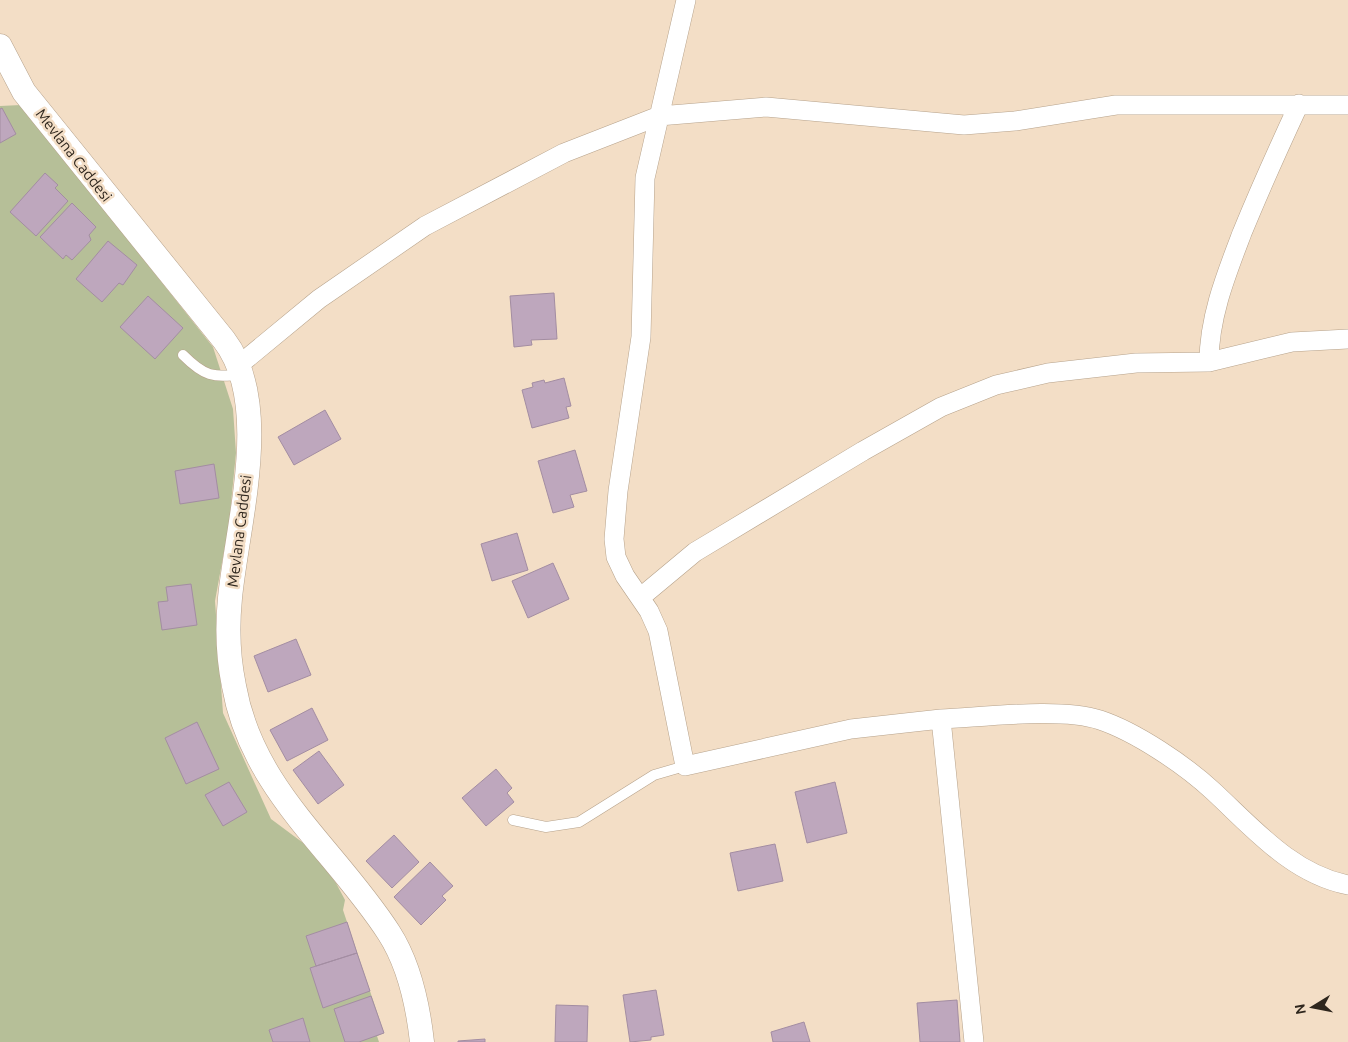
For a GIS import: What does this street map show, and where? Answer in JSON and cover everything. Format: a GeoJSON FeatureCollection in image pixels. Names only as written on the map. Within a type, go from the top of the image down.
{"type":"FeatureCollection","features":[{"type":"Feature","properties":{"kind":"street"},"geometry":{"type":"LineString","coordinates":[[686,0],[645,178],[641,337],[618,492],[614,539],[616,557],[625,576],[641,597],[655,622],[660,638],[685,766],[851,729],[941,719],[1062,715],[1102,720],[1166,754],[1212,790],[1255,833],[1300,866],[1326,880],[1348,885]]}},
{"type":"Feature","properties":{"kind":"street","name":"Mevlana Caddesi"},"geometry":{"type":"LineString","coordinates":[[0,46],[24,92],[224,340],[241,370],[248,429],[248,460],[230,597],[228,643],[240,714],[256,756],[274,787],[389,933],[405,968],[422,1042]]}},
{"type":"Feature","properties":{"kind":"street"},"geometry":{"type":"LineString","coordinates":[[1209,362],[1212,324],[1234,254],[1262,184],[1299,104]]}},
{"type":"Feature","properties":{"kind":"street"},"geometry":{"type":"LineString","coordinates":[[241,370],[319,299],[426,226],[564,153],[658,116],[746,107],[766,107],[972,124],[1015,121],[1116,105],[1348,105]]}},
{"type":"Feature","properties":{"kind":"street"},"geometry":{"type":"LineString","coordinates":[[641,597],[694,552],[863,451],[941,407],[996,385],[1048,373],[1136,363],[1209,362],[1292,342],[1348,339]]}},
{"type":"Feature","properties":{"kind":"street"},"geometry":{"type":"LineString","coordinates":[[941,719],[974,1042]]}},
{"type":"Feature","properties":{"kind":"lane"},"geometry":{"type":"LineString","coordinates":[[183,355],[196,368],[212,376],[241,370]]}},
{"type":"Feature","properties":{"kind":"lane"},"geometry":{"type":"LineString","coordinates":[[513,820],[546,827],[579,822],[654,775],[685,766]]}},
{"type":"Feature","properties":{"kind":"green space"},"geometry":{"type":"Polygon","coordinates":[[[21,105],[213,347],[233,409],[236,453],[229,524],[215,601],[223,713],[271,819],[310,848],[336,883],[345,900],[343,910],[384,1033],[377,1036],[379,1042],[0,1042],[0,106],[21,105]]]}},
{"type":"Feature","properties":{"kind":"building"},"geometry":{"type":"Polygon","coordinates":[[[2,108],[16,134],[0,143],[0,109],[2,108]]]}},
{"type":"Feature","properties":{"kind":"building"},"geometry":{"type":"Polygon","coordinates":[[[45,173],[58,185],[55,188],[68,201],[36,236],[10,212],[45,173]]]}},
{"type":"Feature","properties":{"kind":"building"},"geometry":{"type":"Polygon","coordinates":[[[72,203],[96,227],[89,235],[91,240],[72,260],[66,255],[63,259],[40,237],[72,203]]]}},
{"type":"Feature","properties":{"kind":"building"},"geometry":{"type":"Polygon","coordinates":[[[108,241],[137,265],[123,285],[119,283],[102,302],[76,279],[108,241]]]}},
{"type":"Feature","properties":{"kind":"building"},"geometry":{"type":"Polygon","coordinates":[[[554,293],[557,339],[531,340],[532,345],[514,347],[510,296],[554,293]]]}},
{"type":"Feature","properties":{"kind":"building"},"geometry":{"type":"Polygon","coordinates":[[[148,296],[183,328],[155,359],[120,327],[148,296]]]}},
{"type":"Feature","properties":{"kind":"building"},"geometry":{"type":"Polygon","coordinates":[[[564,378],[571,406],[566,407],[569,418],[532,428],[522,390],[533,387],[532,383],[544,380],[545,383],[564,378]]]}},
{"type":"Feature","properties":{"kind":"building"},"geometry":{"type":"Polygon","coordinates":[[[325,410],[341,439],[294,465],[278,437],[325,410]]]}},
{"type":"Feature","properties":{"kind":"building"},"geometry":{"type":"Polygon","coordinates":[[[575,450],[587,491],[570,495],[574,507],[553,513],[538,461],[575,450]]]}},
{"type":"Feature","properties":{"kind":"building"},"geometry":{"type":"Polygon","coordinates":[[[214,464],[219,498],[180,504],[175,471],[214,464]]]}},
{"type":"Feature","properties":{"kind":"building"},"geometry":{"type":"Polygon","coordinates":[[[517,533],[528,570],[492,581],[481,544],[517,533]]]}},
{"type":"Feature","properties":{"kind":"building"},"geometry":{"type":"Polygon","coordinates":[[[553,563],[569,599],[528,618],[512,581],[553,563]]]}},
{"type":"Feature","properties":{"kind":"building"},"geometry":{"type":"Polygon","coordinates":[[[191,584],[197,625],[162,630],[158,602],[168,601],[166,587],[191,584]]]}},
{"type":"Feature","properties":{"kind":"building"},"geometry":{"type":"Polygon","coordinates":[[[296,639],[311,675],[268,692],[254,656],[296,639]]]}},
{"type":"Feature","properties":{"kind":"building"},"geometry":{"type":"Polygon","coordinates":[[[312,708],[328,740],[287,761],[270,730],[312,708]]]}},
{"type":"Feature","properties":{"kind":"building"},"geometry":{"type":"Polygon","coordinates":[[[197,722],[219,769],[186,784],[165,738],[197,722]]]}},
{"type":"Feature","properties":{"kind":"building"},"geometry":{"type":"Polygon","coordinates":[[[319,751],[344,785],[318,804],[293,770],[319,751]]]}},
{"type":"Feature","properties":{"kind":"building"},"geometry":{"type":"Polygon","coordinates":[[[496,769],[512,788],[507,793],[514,802],[486,826],[462,798],[496,769]]]}},
{"type":"Feature","properties":{"kind":"building"},"geometry":{"type":"Polygon","coordinates":[[[229,782],[247,812],[223,826],[205,795],[229,782]]]}},
{"type":"Feature","properties":{"kind":"building"},"geometry":{"type":"Polygon","coordinates":[[[835,782],[847,833],[807,843],[795,792],[835,782]]]}},
{"type":"Feature","properties":{"kind":"building"},"geometry":{"type":"Polygon","coordinates":[[[394,835],[419,862],[392,888],[366,861],[394,835]]]}},
{"type":"Feature","properties":{"kind":"building"},"geometry":{"type":"Polygon","coordinates":[[[775,844],[783,881],[738,891],[730,853],[775,844]]]}},
{"type":"Feature","properties":{"kind":"building"},"geometry":{"type":"Polygon","coordinates":[[[430,862],[453,886],[442,896],[446,900],[421,925],[394,897],[430,862]]]}},
{"type":"Feature","properties":{"kind":"building"},"geometry":{"type":"Polygon","coordinates":[[[347,922],[357,953],[316,966],[306,936],[347,922]]]}},
{"type":"Feature","properties":{"kind":"building"},"geometry":{"type":"Polygon","coordinates":[[[357,953],[370,991],[323,1008],[310,968],[357,953]]]}},
{"type":"Feature","properties":{"kind":"building"},"geometry":{"type":"Polygon","coordinates":[[[656,990],[664,1035],[651,1037],[651,1040],[630,1042],[623,995],[656,990]]]}},
{"type":"Feature","properties":{"kind":"building"},"geometry":{"type":"Polygon","coordinates":[[[371,996],[384,1033],[359,1042],[345,1042],[334,1009],[371,996]]]}},
{"type":"Feature","properties":{"kind":"building"},"geometry":{"type":"Polygon","coordinates":[[[957,1000],[960,1042],[920,1042],[917,1003],[957,1000]]]}},
{"type":"Feature","properties":{"kind":"building"},"geometry":{"type":"Polygon","coordinates":[[[556,1005],[588,1006],[587,1042],[555,1042],[556,1005]]]}},
{"type":"Feature","properties":{"kind":"building"},"geometry":{"type":"Polygon","coordinates":[[[303,1018],[310,1042],[273,1042],[269,1030],[303,1018]]]}},
{"type":"Feature","properties":{"kind":"building"},"geometry":{"type":"Polygon","coordinates":[[[804,1022],[810,1042],[773,1042],[771,1032],[804,1022]]]}},
{"type":"Feature","properties":{"kind":"building"},"geometry":{"type":"Polygon","coordinates":[[[485,1039],[485,1042],[458,1042],[458,1041],[485,1039]]]}}]}
